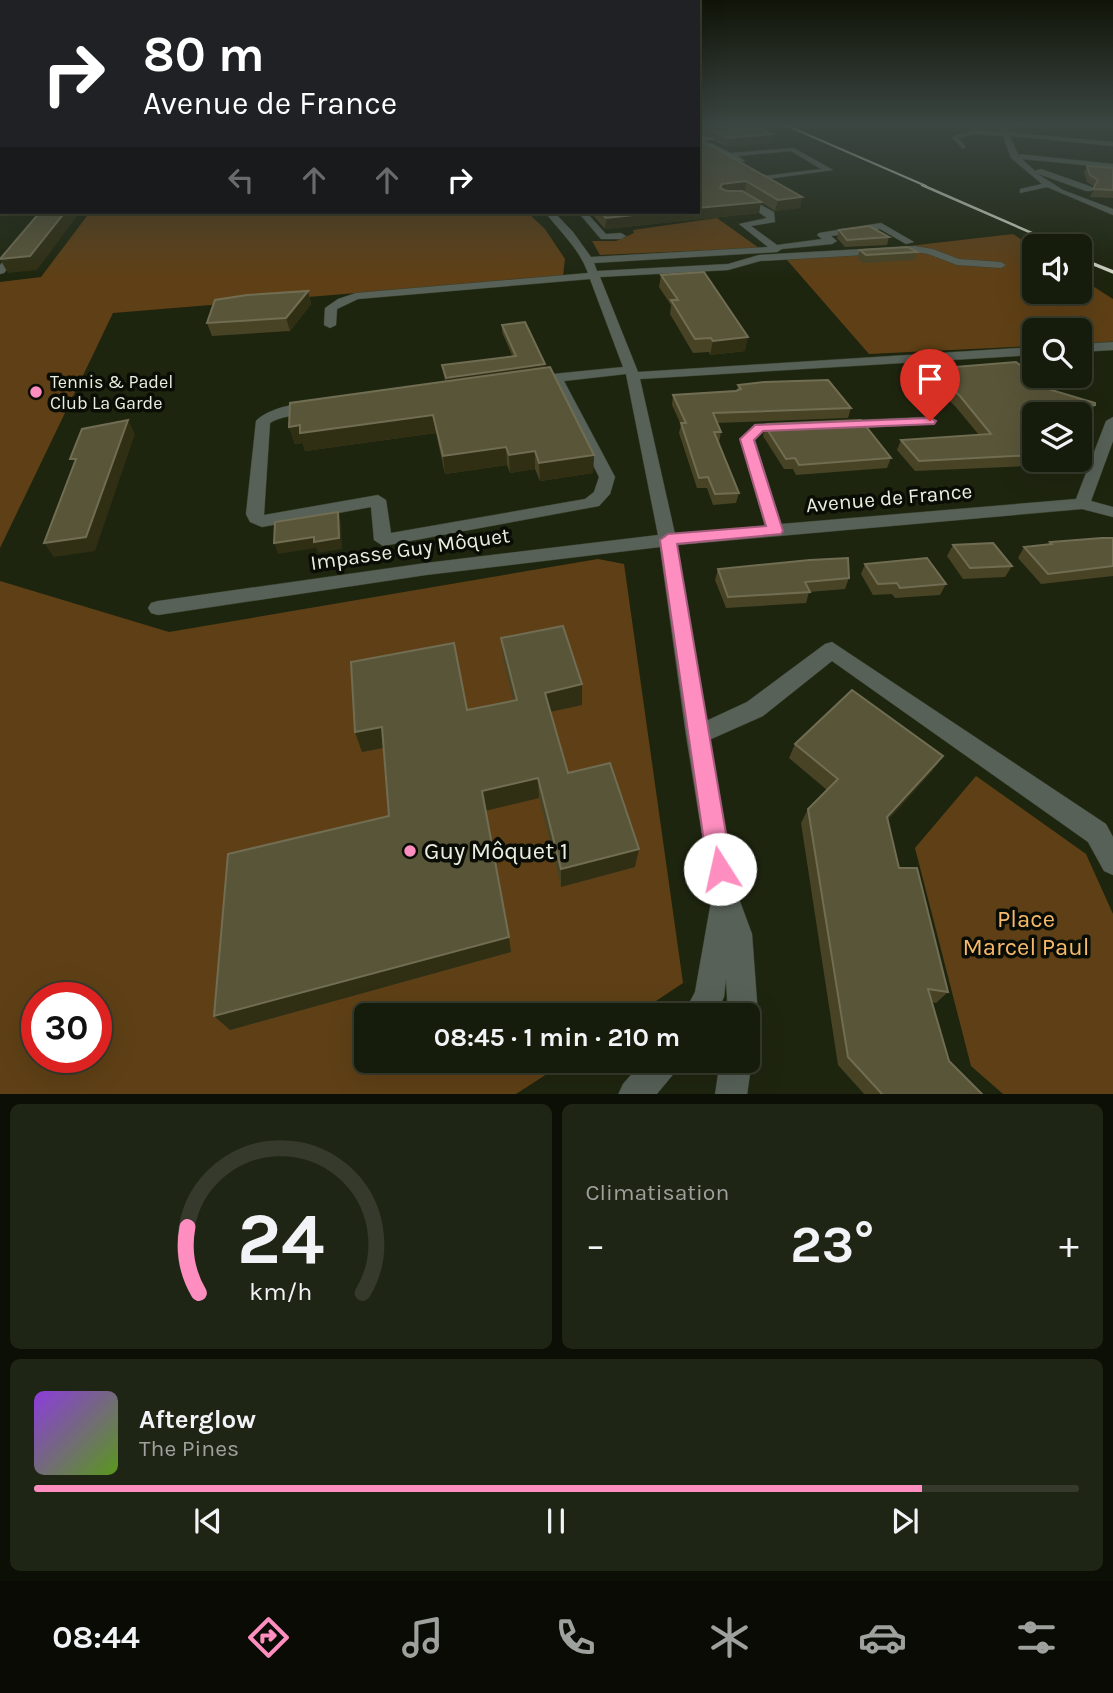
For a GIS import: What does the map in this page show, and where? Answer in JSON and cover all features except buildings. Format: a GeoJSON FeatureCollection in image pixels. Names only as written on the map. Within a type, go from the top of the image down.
{"type":"FeatureCollection","features":[{"type":"Feature","properties":{"kind":"street"},"geometry":{"type":"LineString","coordinates":[[772,184],[761,177],[780,175]]}},
{"type":"Feature","properties":{"kind":"street"},"geometry":{"type":"LineString","coordinates":[[1036,175],[1057,191],[1113,212]]}},
{"type":"Feature","properties":{"kind":"street"},"geometry":{"type":"LineString","coordinates":[[1046,175],[1089,189]]}},
{"type":"Feature","properties":{"kind":"street"},"geometry":{"type":"LineString","coordinates":[[1023,191],[1048,185]]}},
{"type":"Feature","properties":{"kind":"street"},"geometry":{"type":"LineString","coordinates":[[330,325],[331,308],[356,296],[778,249],[744,224],[772,220],[771,214],[742,196],[734,197]]}},
{"type":"Feature","properties":{"kind":"street"},"geometry":{"type":"LineString","coordinates":[[0,271],[47,214]]}},
{"type":"Feature","properties":{"kind":"street"},"geometry":{"type":"LineString","coordinates":[[543,214],[570,234]]}},
{"type":"Feature","properties":{"kind":"street"},"geometry":{"type":"LineString","coordinates":[[550,214],[570,234],[592,270],[632,373],[668,540],[697,735],[725,895],[738,934],[742,1003]]}},
{"type":"Feature","properties":{"kind":"street"},"geometry":{"type":"LineString","coordinates":[[584,214],[604,237],[621,236]]}},
{"type":"Feature","properties":{"kind":"street"},"geometry":{"type":"LineString","coordinates":[[868,220],[909,242]]}},
{"type":"Feature","properties":{"kind":"street"},"geometry":{"type":"LineString","coordinates":[[774,247],[832,241],[818,233],[881,226]]}},
{"type":"Feature","properties":{"kind":"street"},"geometry":{"type":"LineString","coordinates":[[782,234],[797,244]]}},
{"type":"Feature","properties":{"kind":"street"},"geometry":{"type":"LineString","coordinates":[[592,270],[728,267],[759,258],[915,250],[930,251],[957,262],[1001,265]]}},
{"type":"Feature","properties":{"kind":"street"},"geometry":{"type":"LineString","coordinates":[[1092,347],[1113,346]]}},
{"type":"Feature","properties":{"kind":"street"},"geometry":{"type":"LineString","coordinates":[[520,381],[1022,352]]}},
{"type":"Feature","properties":{"kind":"street"},"geometry":{"type":"LineString","coordinates":[[330,406],[278,412],[263,421],[254,514],[262,521],[378,500],[383,540],[589,504],[597,500],[605,488],[607,477],[556,377]]}},
{"type":"Feature","properties":{"kind":"street"},"geometry":{"type":"LineString","coordinates":[[825,425],[930,421]]}},
{"type":"Feature","properties":{"kind":"street"},"geometry":{"type":"LineString","coordinates":[[1082,504],[1113,421]]}},
{"type":"Feature","properties":{"kind":"street"},"geometry":{"type":"LineString","coordinates":[[775,531],[747,439],[760,428],[799,426]]}},
{"type":"Feature","properties":{"kind":"street","name":"Avenue de France"},"geometry":{"type":"LineString","coordinates":[[668,540],[1082,504],[1113,512]]}},
{"type":"Feature","properties":{"kind":"street","name":"Impasse Guy Môquet"},"geometry":{"type":"LineString","coordinates":[[158,608],[426,569],[668,540]]}},
{"type":"Feature","properties":{"kind":"street"},"geometry":{"type":"LineString","coordinates":[[697,735],[755,709],[832,650],[1097,833],[1113,862]]}},
{"type":"Feature","properties":{"kind":"street"},"geometry":{"type":"LineString","coordinates":[[705,1003],[709,997],[725,895]]}},
{"type":"Feature","properties":{"kind":"street"},"geometry":{"type":"LineString","coordinates":[[634,1094],[653,1073]]}},
{"type":"Feature","properties":{"kind":"street"},"geometry":{"type":"LineString","coordinates":[[731,1094],[734,1073]]}},
{"type":"Feature","properties":{"kind":"green space"},"geometry":{"type":"Polygon","coordinates":[[[88,214],[529,214],[545,229],[565,259],[563,276],[113,313],[0,548],[0,282],[41,277],[88,214]]]}},
{"type":"Feature","properties":{"kind":"green space"},"geometry":{"type":"Polygon","coordinates":[[[717,218],[759,248],[600,255],[592,241],[616,241],[634,233],[633,230],[717,218]]]}},
{"type":"Feature","properties":{"kind":"green space"},"geometry":{"type":"Polygon","coordinates":[[[1013,234],[1022,240],[1022,304],[1092,304],[1092,286],[1113,299],[1113,342],[1092,343],[1092,318],[1022,318],[1022,347],[869,354],[787,260],[1013,234]]]}},
{"type":"Feature","properties":{"kind":"green space"},"geometry":{"type":"Polygon","coordinates":[[[598,559],[624,564],[683,983],[653,1003],[354,1003],[354,1073],[548,1073],[516,1094],[0,1094],[0,581],[169,632],[598,559]]]}},
{"type":"Feature","properties":{"kind":"green space","name":"Place Marcel Paul"},"geometry":{"type":"Polygon","coordinates":[[[976,776],[1086,854],[1113,914],[1113,1094],[1003,1094],[971,1066],[915,848],[976,776]]]}},
{"type":"Feature","properties":{"kind":"railway"},"geometry":{"type":"LineString","coordinates":[[901,175],[926,186]]}},
{"type":"Feature","properties":{"kind":"railway"},"geometry":{"type":"LineString","coordinates":[[922,185],[1034,234]]}},
{"type":"Feature","properties":{"kind":"railway"},"geometry":{"type":"LineString","coordinates":[[1092,263],[1096,265]]}},
{"type":"Feature","properties":{"kind":"railway"},"geometry":{"type":"LineString","coordinates":[[1092,263],[1113,272]]}},
{"type":"Feature","properties":{"kind":"place","name":"Tennis & Padel Club La Garde"},"geometry":{"type":"Point","coordinates":[36,392]}},
{"type":"Feature","properties":{"kind":"place","name":"Guy Môquet 1"},"geometry":{"type":"Point","coordinates":[410,851]}},
{"type":"Feature","properties":{"kind":"route"},"geometry":{"type":"LineString","coordinates":[[720,869],[668,540],[775,531],[747,439],[760,428],[930,421]]}}]}
